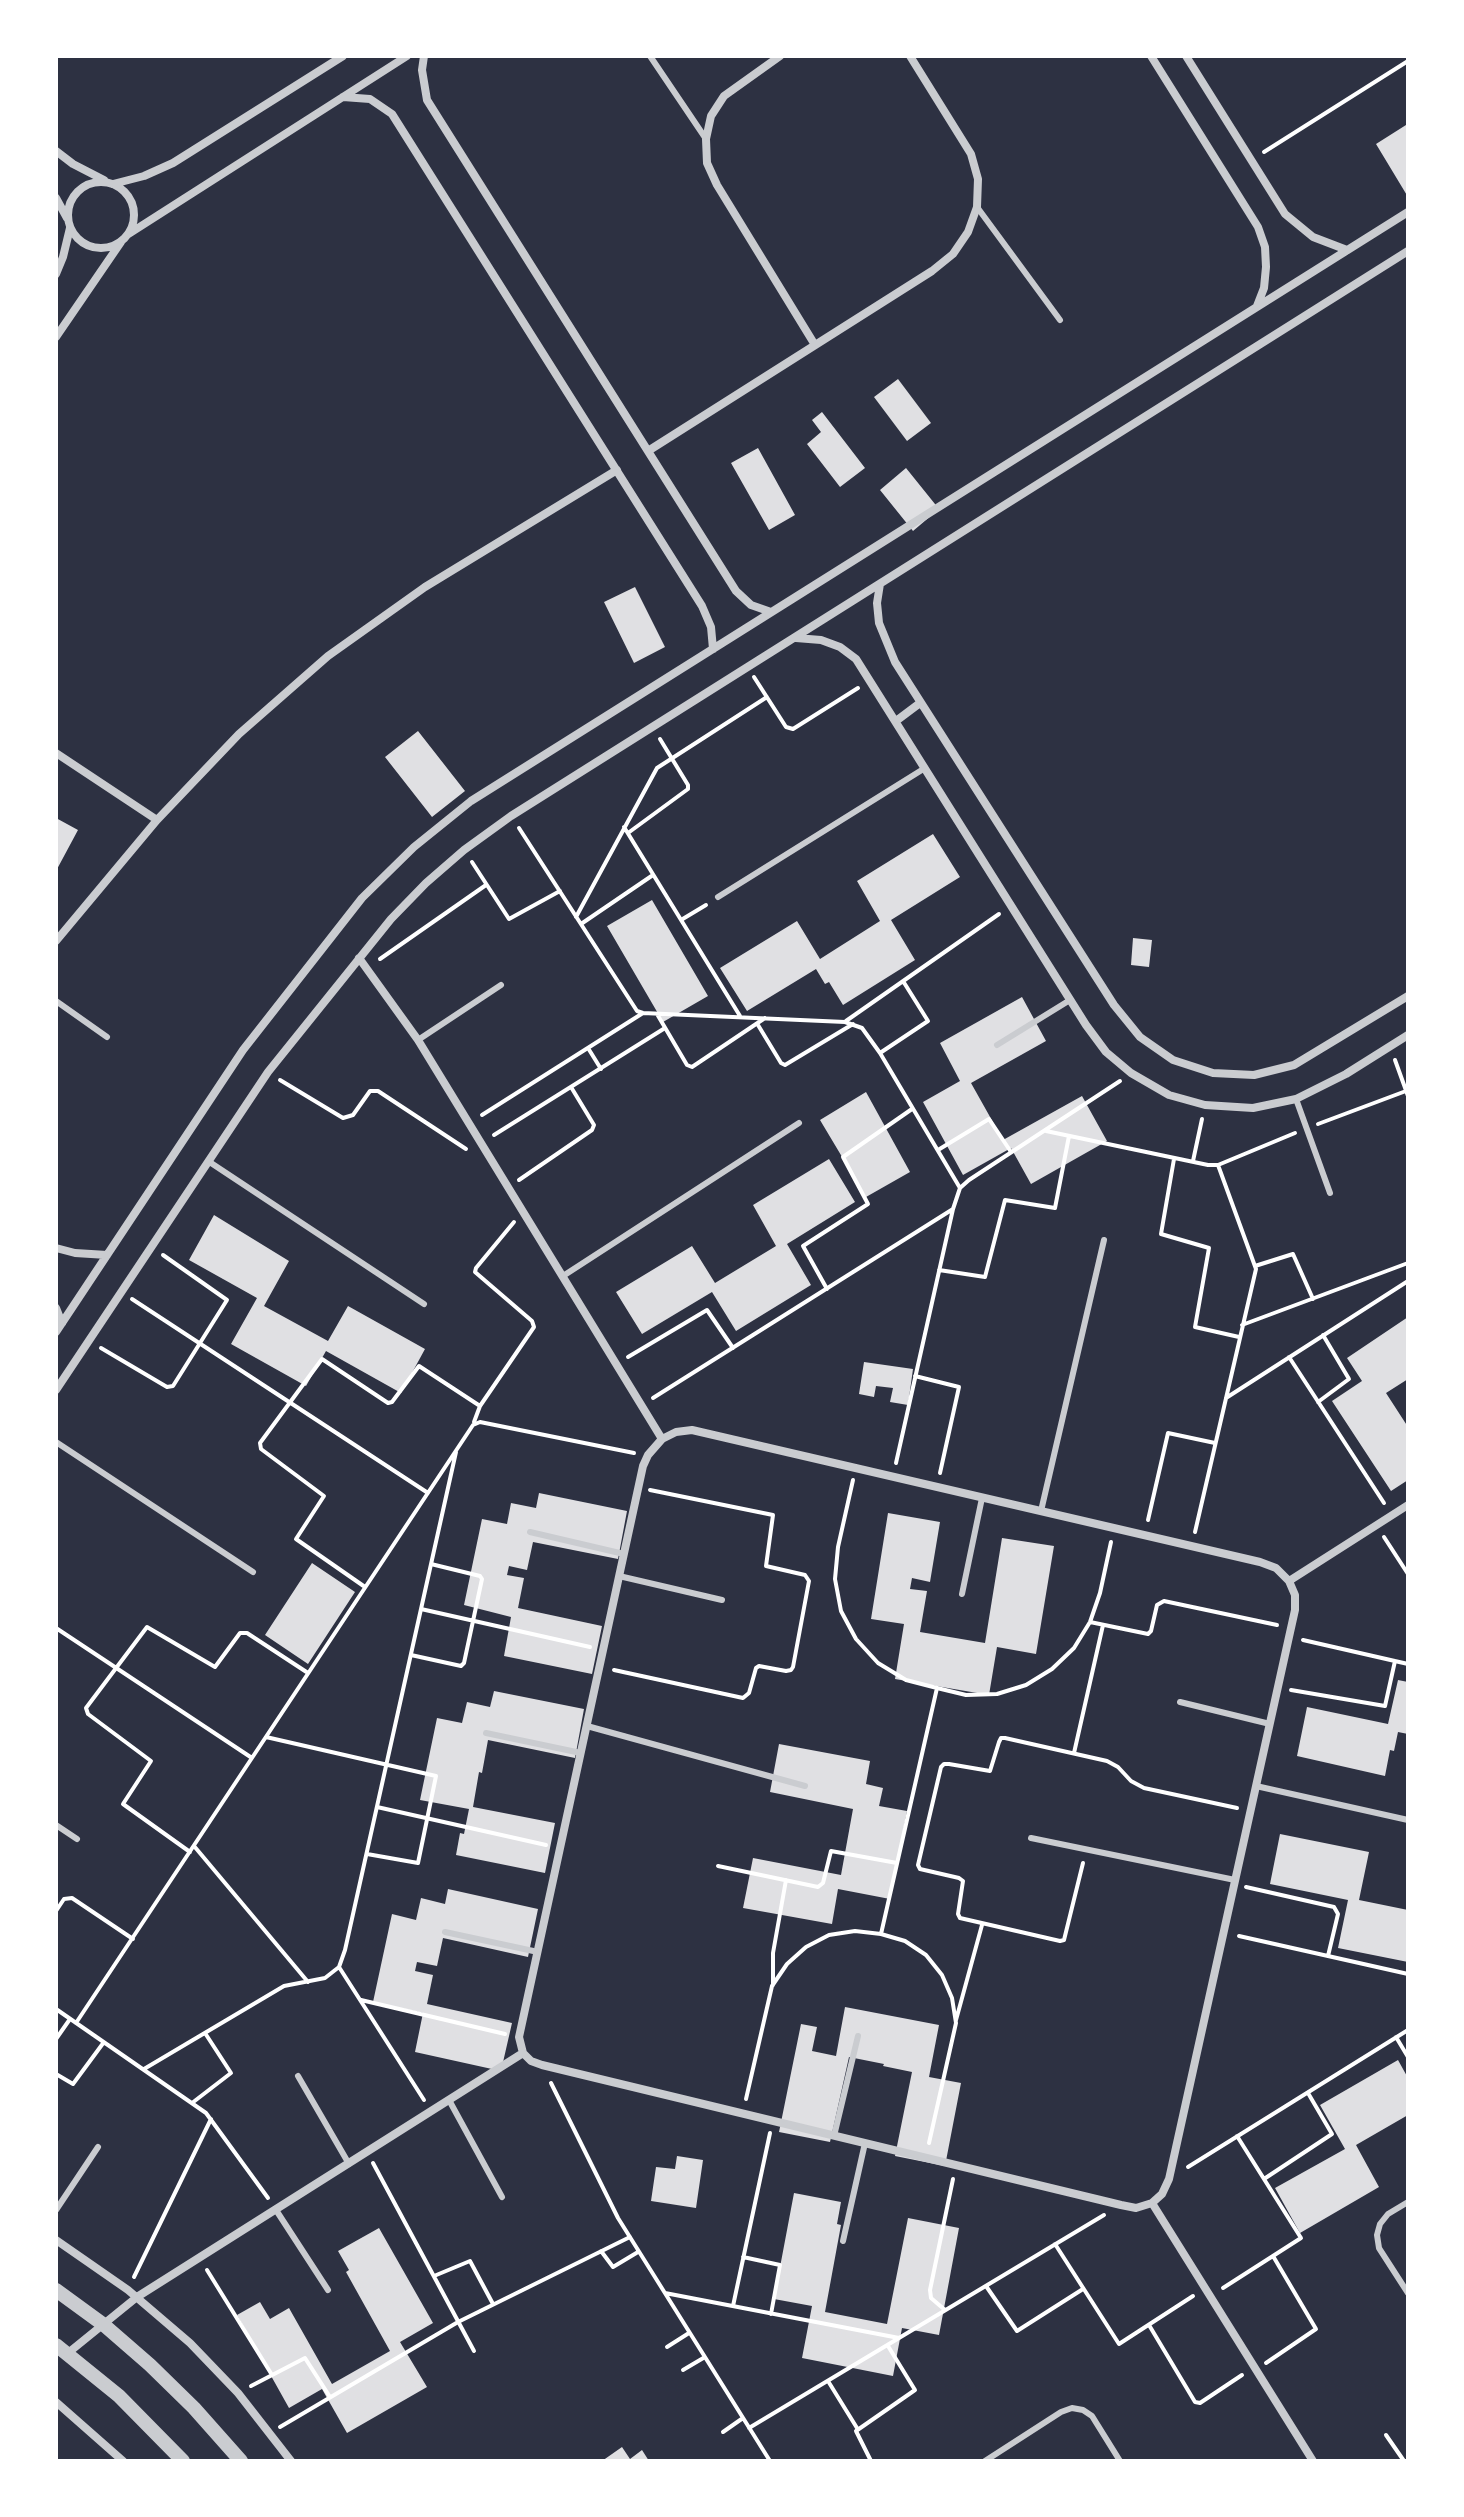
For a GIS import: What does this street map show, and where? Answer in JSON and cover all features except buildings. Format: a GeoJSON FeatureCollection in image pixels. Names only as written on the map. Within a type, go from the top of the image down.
{"type":"FeatureCollection","features":[{"type":"Feature","properties":{"kind":"street"},"geometry":{"type":"LineString","coordinates":[[56,274],[68,243],[71,201],[86,185],[144,176],[173,163],[343,56]]}},
{"type":"Feature","properties":{"kind":"street"},"geometry":{"type":"LineString","coordinates":[[56,198],[77,238],[99,248],[111,246],[407,56]]}},
{"type":"Feature","properties":{"kind":"street"},"geometry":{"type":"LineString","coordinates":[[424,56],[422,70],[427,100],[736,591],[751,605],[771,612]]}},
{"type":"Feature","properties":{"kind":"street"},"geometry":{"type":"LineString","coordinates":[[780,56],[724,96],[711,116],[706,139],[707,163],[717,185],[815,345]]}},
{"type":"Feature","properties":{"kind":"street"},"geometry":{"type":"LineString","coordinates":[[648,451],[932,271],[953,254],[968,232],[977,207],[978,179],[971,154],[910,56]]}},
{"type":"Feature","properties":{"kind":"street"},"geometry":{"type":"LineString","coordinates":[[1151,56],[1258,227],[1265,247],[1266,267],[1264,288],[1256,307]]}},
{"type":"Feature","properties":{"kind":"street"},"geometry":{"type":"LineString","coordinates":[[1186,56],[1285,214],[1298,227],[1321,241],[1347,250]]}},
{"type":"Feature","properties":{"kind":"street"},"geometry":{"type":"LineString","coordinates":[[343,97],[370,99],[392,114],[708,616],[713,649]]}},
{"type":"Feature","properties":{"kind":"street"},"geometry":{"type":"LineString","coordinates":[[56,151],[82,169],[124,190],[134,212],[133,225],[56,337]]}},
{"type":"Feature","properties":{"kind":"street"},"geometry":{"type":"LineString","coordinates":[[56,1332],[243,1050],[362,898],[414,847],[471,801],[1408,212]]}},
{"type":"Feature","properties":{"kind":"street"},"geometry":{"type":"LineString","coordinates":[[56,1390],[268,1072],[391,919],[464,850],[511,816],[1408,251]]}},
{"type":"Feature","properties":{"kind":"street"},"geometry":{"type":"LineString","coordinates":[[56,941],[157,820],[239,734],[328,656],[425,587],[617,470]]}},
{"type":"Feature","properties":{"kind":"street"},"geometry":{"type":"LineString","coordinates":[[880,584],[877,603],[885,644],[1114,1005],[1140,1037],[1173,1060],[1213,1073],[1254,1075],[1294,1065],[1408,996]]}},
{"type":"Feature","properties":{"kind":"street"},"geometry":{"type":"LineString","coordinates":[[795,638],[821,640],[840,647],[856,659],[1070,1000],[1106,1052],[1131,1073],[1169,1095],[1205,1105],[1253,1108],[1296,1099],[1346,1074],[1408,1035]]}},
{"type":"Feature","properties":{"kind":"street"},"geometry":{"type":"LineString","coordinates":[[896,721],[920,703]]}},
{"type":"Feature","properties":{"kind":"street"},"geometry":{"type":"LineString","coordinates":[[56,753],[157,820]]}},
{"type":"Feature","properties":{"kind":"street"},"geometry":{"type":"LineString","coordinates":[[359,958],[418,1040],[470,1122],[662,1439]]}},
{"type":"Feature","properties":{"kind":"street"},"geometry":{"type":"LineString","coordinates":[[56,1248],[107,1255]]}},
{"type":"Feature","properties":{"kind":"street"},"geometry":{"type":"LineString","coordinates":[[56,1308],[62,1323]]}},
{"type":"Feature","properties":{"kind":"street"},"geometry":{"type":"LineString","coordinates":[[692,1430],[1041,1511],[1260,1562],[1276,1568],[1289,1581],[1295,1595],[1295,1610],[1224,1932],[1169,2179],[1162,2194],[1152,2203],[1136,2208],[1121,2205],[531,2061],[523,2053],[519,2037],[643,1466],[662,1439],[676,1432],[692,1430]]}},
{"type":"Feature","properties":{"kind":"street"},"geometry":{"type":"LineString","coordinates":[[1289,1581],[1408,1505]]}},
{"type":"Feature","properties":{"kind":"street"},"geometry":{"type":"LineString","coordinates":[[183,2461],[119,2396],[62,2349],[104,2325],[137,2297],[523,2053]]}},
{"type":"Feature","properties":{"kind":"street"},"geometry":{"type":"LineString","coordinates":[[1152,2203],[1313,2461]]}},
{"type":"Feature","properties":{"kind":"street"},"geometry":{"type":"LineString","coordinates":[[56,2240],[128,2290],[190,2343],[238,2393],[291,2461]]}},
{"type":"Feature","properties":{"kind":"street"},"geometry":{"type":"LineString","coordinates":[[56,2290],[104,2325],[150,2365],[241,2461]]}},
{"type":"Feature","properties":{"kind":"street"},"geometry":{"type":"LineString","coordinates":[[56,2402],[123,2461]]}},
{"type":"Feature","properties":{"kind":"lane"},"geometry":{"type":"LineString","coordinates":[[650,56],[706,139]]}},
{"type":"Feature","properties":{"kind":"lane"},"geometry":{"type":"LineString","coordinates":[[977,207],[1060,320]]}},
{"type":"Feature","properties":{"kind":"lane"},"geometry":{"type":"LineString","coordinates":[[718,897],[925,768]]}},
{"type":"Feature","properties":{"kind":"lane"},"geometry":{"type":"LineString","coordinates":[[418,1040],[501,985]]}},
{"type":"Feature","properties":{"kind":"lane"},"geometry":{"type":"LineString","coordinates":[[997,1045],[1070,1000]]}},
{"type":"Feature","properties":{"kind":"lane"},"geometry":{"type":"LineString","coordinates":[[56,1001],[107,1037]]}},
{"type":"Feature","properties":{"kind":"lane"},"geometry":{"type":"LineString","coordinates":[[1296,1099],[1330,1193]]}},
{"type":"Feature","properties":{"kind":"lane"},"geometry":{"type":"LineString","coordinates":[[563,1276],[799,1123]]}},
{"type":"Feature","properties":{"kind":"lane"},"geometry":{"type":"LineString","coordinates":[[208,1161],[424,1304]]}},
{"type":"Feature","properties":{"kind":"lane"},"geometry":{"type":"LineString","coordinates":[[1041,1511],[1104,1240]]}},
{"type":"Feature","properties":{"kind":"lane"},"geometry":{"type":"LineString","coordinates":[[56,1442],[253,1572]]}},
{"type":"Feature","properties":{"kind":"lane"},"geometry":{"type":"LineString","coordinates":[[962,1594],[982,1498]]}},
{"type":"Feature","properties":{"kind":"lane"},"geometry":{"type":"LineString","coordinates":[[530,1532],[624,1554]]}},
{"type":"Feature","properties":{"kind":"lane"},"geometry":{"type":"LineString","coordinates":[[619,1576],[722,1600]]}},
{"type":"Feature","properties":{"kind":"lane"},"geometry":{"type":"LineString","coordinates":[[1180,1702],[1270,1724]]}},
{"type":"Feature","properties":{"kind":"lane"},"geometry":{"type":"LineString","coordinates":[[587,1726],[805,1786]]}},
{"type":"Feature","properties":{"kind":"lane"},"geometry":{"type":"LineString","coordinates":[[486,1733],[581,1753]]}},
{"type":"Feature","properties":{"kind":"lane"},"geometry":{"type":"LineString","coordinates":[[1256,1786],[1408,1820]]}},
{"type":"Feature","properties":{"kind":"lane"},"geometry":{"type":"LineString","coordinates":[[56,1825],[77,1839]]}},
{"type":"Feature","properties":{"kind":"lane"},"geometry":{"type":"LineString","coordinates":[[1031,1838],[1235,1882]]}},
{"type":"Feature","properties":{"kind":"lane"},"geometry":{"type":"LineString","coordinates":[[445,1932],[538,1952]]}},
{"type":"Feature","properties":{"kind":"lane"},"geometry":{"type":"LineString","coordinates":[[834,2136],[858,2036]]}},
{"type":"Feature","properties":{"kind":"lane"},"geometry":{"type":"LineString","coordinates":[[298,2076],[349,2164]]}},
{"type":"Feature","properties":{"kind":"lane"},"geometry":{"type":"LineString","coordinates":[[449,2100],[502,2197]]}},
{"type":"Feature","properties":{"kind":"lane"},"geometry":{"type":"LineString","coordinates":[[843,2241],[865,2143]]}},
{"type":"Feature","properties":{"kind":"lane"},"geometry":{"type":"LineString","coordinates":[[56,2210],[98,2147]]}},
{"type":"Feature","properties":{"kind":"lane"},"geometry":{"type":"LineString","coordinates":[[1408,2202],[1388,2214],[1380,2224],[1377,2235],[1379,2248],[1408,2293]]}},
{"type":"Feature","properties":{"kind":"lane"},"geometry":{"type":"LineString","coordinates":[[276,2210],[328,2290]]}},
{"type":"Feature","properties":{"kind":"lane"},"geometry":{"type":"LineString","coordinates":[[985,2461],[1072,2408],[1092,2416],[1120,2461]]}},
{"type":"Feature","properties":{"kind":"path"},"geometry":{"type":"LineString","coordinates":[[1251,160],[1408,61]]}},
{"type":"Feature","properties":{"kind":"path"},"geometry":{"type":"LineString","coordinates":[[747,667],[786,727],[793,729],[870,680]]}},
{"type":"Feature","properties":{"kind":"path"},"geometry":{"type":"LineString","coordinates":[[576,917],[652,775],[671,758],[767,697]]}},
{"type":"Feature","properties":{"kind":"path"},"geometry":{"type":"LineString","coordinates":[[628,833],[688,789],[652,727]]}},
{"type":"Feature","properties":{"kind":"path"},"geometry":{"type":"LineString","coordinates":[[511,816],[633,1007],[643,1013],[845,1022],[862,1028],[960,1188]]}},
{"type":"Feature","properties":{"kind":"path"},"geometry":{"type":"LineString","coordinates":[[624,827],[741,1017]]}},
{"type":"Feature","properties":{"kind":"path"},"geometry":{"type":"LineString","coordinates":[[464,850],[508,918],[560,891]]}},
{"type":"Feature","properties":{"kind":"path"},"geometry":{"type":"LineString","coordinates":[[581,924],[653,875]]}},
{"type":"Feature","properties":{"kind":"path"},"geometry":{"type":"LineString","coordinates":[[367,968],[486,885]]}},
{"type":"Feature","properties":{"kind":"path"},"geometry":{"type":"LineString","coordinates":[[681,920],[718,897]]}},
{"type":"Feature","properties":{"kind":"path"},"geometry":{"type":"LineString","coordinates":[[845,1022],[1011,905]]}},
{"type":"Feature","properties":{"kind":"path"},"geometry":{"type":"LineString","coordinates":[[880,1053],[928,1021],[903,981]]}},
{"type":"Feature","properties":{"kind":"path"},"geometry":{"type":"LineString","coordinates":[[470,1122],[643,1013]]}},
{"type":"Feature","properties":{"kind":"path"},"geometry":{"type":"LineString","coordinates":[[657,1014],[687,1065],[692,1067],[765,1018]]}},
{"type":"Feature","properties":{"kind":"path"},"geometry":{"type":"LineString","coordinates":[[757,1024],[785,1065],[853,1024]]}},
{"type":"Feature","properties":{"kind":"path"},"geometry":{"type":"LineString","coordinates":[[482,1143],[665,1028]]}},
{"type":"Feature","properties":{"kind":"path"},"geometry":{"type":"LineString","coordinates":[[1045,1130],[1218,1165],[1306,1129],[1407,1094],[1390,1047]]}},
{"type":"Feature","properties":{"kind":"path"},"geometry":{"type":"LineString","coordinates":[[588,1048],[601,1069]]}},
{"type":"Feature","properties":{"kind":"path"},"geometry":{"type":"LineString","coordinates":[[268,1072],[343,1118],[353,1115],[370,1091],[378,1091],[499,1171]]}},
{"type":"Feature","properties":{"kind":"path"},"geometry":{"type":"LineString","coordinates":[[892,1477],[960,1188],[1131,1073]]}},
{"type":"Feature","properties":{"kind":"path"},"geometry":{"type":"LineString","coordinates":[[509,1187],[592,1130],[594,1125],[571,1087]]}},
{"type":"Feature","properties":{"kind":"path"},"geometry":{"type":"LineString","coordinates":[[1193,1162],[1205,1105]]}},
{"type":"Feature","properties":{"kind":"path"},"geometry":{"type":"LineString","coordinates":[[827,1289],[803,1246],[868,1204],[843,1157],[913,1109]]}},
{"type":"Feature","properties":{"kind":"path"},"geometry":{"type":"LineString","coordinates":[[938,1150],[989,1119],[1011,1152]]}},
{"type":"Feature","properties":{"kind":"path"},"geometry":{"type":"LineString","coordinates":[[939,1270],[985,1277],[1005,1200],[1057,1207],[1069,1136]]}},
{"type":"Feature","properties":{"kind":"path"},"geometry":{"type":"LineString","coordinates":[[1174,1158],[1161,1234],[1209,1248],[1195,1327],[1239,1337]]}},
{"type":"Feature","properties":{"kind":"path"},"geometry":{"type":"LineString","coordinates":[[1192,1546],[1255,1266],[1218,1165]]}},
{"type":"Feature","properties":{"kind":"path"},"geometry":{"type":"LineString","coordinates":[[641,1406],[953,1209]]}},
{"type":"Feature","properties":{"kind":"path"},"geometry":{"type":"LineString","coordinates":[[76,2023],[473,1425],[480,1406],[534,1327],[532,1321],[475,1270],[523,1211]]}},
{"type":"Feature","properties":{"kind":"path"},"geometry":{"type":"LineString","coordinates":[[89,1341],[170,1387],[201,1343],[227,1300],[151,1247]]}},
{"type":"Feature","properties":{"kind":"path"},"geometry":{"type":"LineString","coordinates":[[1255,1266],[1293,1254],[1313,1299]]}},
{"type":"Feature","properties":{"kind":"path"},"geometry":{"type":"LineString","coordinates":[[1242,1325],[1408,1263]]}},
{"type":"Feature","properties":{"kind":"path"},"geometry":{"type":"LineString","coordinates":[[1226,1398],[1408,1281]]}},
{"type":"Feature","properties":{"kind":"path"},"geometry":{"type":"LineString","coordinates":[[121,1292],[428,1493]]}},
{"type":"Feature","properties":{"kind":"path"},"geometry":{"type":"LineString","coordinates":[[616,1364],[704,1310],[710,1311],[733,1348]]}},
{"type":"Feature","properties":{"kind":"path"},"geometry":{"type":"LineString","coordinates":[[1318,1402],[1349,1379],[1323,1335]]}},
{"type":"Feature","properties":{"kind":"path"},"geometry":{"type":"LineString","coordinates":[[1289,1357],[1392,1515]]}},
{"type":"Feature","properties":{"kind":"path"},"geometry":{"type":"LineString","coordinates":[[365,1587],[296,1539],[324,1496],[260,1446],[322,1359],[388,1403],[392,1402],[419,1366],[480,1406]]}},
{"type":"Feature","properties":{"kind":"path"},"geometry":{"type":"LineString","coordinates":[[915,1376],[959,1387],[937,1487]]}},
{"type":"Feature","properties":{"kind":"path"},"geometry":{"type":"LineString","coordinates":[[473,1425],[480,1422],[648,1455]]}},
{"type":"Feature","properties":{"kind":"path"},"geometry":{"type":"LineString","coordinates":[[1145,1535],[1166,1436],[1171,1434],[1215,1443]]}},
{"type":"Feature","properties":{"kind":"path"},"geometry":{"type":"LineString","coordinates":[[144,2069],[284,1986],[325,1978],[339,1967],[367,1854],[456,1449]]}},
{"type":"Feature","properties":{"kind":"path"},"geometry":{"type":"LineString","coordinates":[[856,1468],[838,1547],[835,1579],[841,1611],[856,1639],[878,1663],[906,1680],[966,1695],[997,1694],[1026,1685],[1052,1669],[1074,1648],[1090,1622],[1100,1593],[1115,1528]]}},
{"type":"Feature","properties":{"kind":"path"},"geometry":{"type":"LineString","coordinates":[[1376,1525],[1408,1574]]}},
{"type":"Feature","properties":{"kind":"path"},"geometry":{"type":"LineString","coordinates":[[411,1655],[463,1665],[473,1621],[481,1578],[431,1564]]}},
{"type":"Feature","properties":{"kind":"path"},"geometry":{"type":"LineString","coordinates":[[1090,1622],[1148,1634],[1157,1605],[1164,1601],[1408,1664]]}},
{"type":"Feature","properties":{"kind":"path"},"geometry":{"type":"LineString","coordinates":[[421,1609],[603,1650]]}},
{"type":"Feature","properties":{"kind":"path"},"geometry":{"type":"LineString","coordinates":[[1074,1753],[1103,1625]]}},
{"type":"Feature","properties":{"kind":"path"},"geometry":{"type":"LineString","coordinates":[[190,1852],[123,1804],[151,1761],[86,1711],[147,1627],[215,1667],[240,1633],[247,1633],[308,1673]]}},
{"type":"Feature","properties":{"kind":"path"},"geometry":{"type":"LineString","coordinates":[[56,1628],[252,1758]]}},
{"type":"Feature","properties":{"kind":"path"},"geometry":{"type":"LineString","coordinates":[[1278,1687],[1385,1706],[1395,1661]]}},
{"type":"Feature","properties":{"kind":"path"},"geometry":{"type":"LineString","coordinates":[[881,1934],[937,1688]]}},
{"type":"Feature","properties":{"kind":"path"},"geometry":{"type":"LineString","coordinates":[[266,1737],[436,1776],[418,1863],[367,1854]]}},
{"type":"Feature","properties":{"kind":"path"},"geometry":{"type":"LineString","coordinates":[[377,1807],[561,1849]]}},
{"type":"Feature","properties":{"kind":"path"},"geometry":{"type":"LineString","coordinates":[[194,1846],[308,1982]]}},
{"type":"Feature","properties":{"kind":"path"},"geometry":{"type":"LineString","coordinates":[[718,1866],[821,1886],[831,1851],[897,1863]]}},
{"type":"Feature","properties":{"kind":"path"},"geometry":{"type":"LineString","coordinates":[[742,2113],[772,1986],[773,1953],[786,1880]]}},
{"type":"Feature","properties":{"kind":"path"},"geometry":{"type":"LineString","coordinates":[[1235,1882],[1334,1907],[1338,1914],[1328,1956]]}},
{"type":"Feature","properties":{"kind":"path"},"geometry":{"type":"LineString","coordinates":[[56,1911],[64,1899],[72,1898],[133,1939]]}},
{"type":"Feature","properties":{"kind":"path"},"geometry":{"type":"LineString","coordinates":[[926,2158],[982,1923]]}},
{"type":"Feature","properties":{"kind":"path"},"geometry":{"type":"LineString","coordinates":[[772,1986],[787,1964],[806,1947],[829,1935],[855,1931],[881,1934],[905,1941],[926,1955],[942,1975],[952,1998],[956,2023]]}},
{"type":"Feature","properties":{"kind":"path"},"geometry":{"type":"LineString","coordinates":[[1224,1932],[1408,1974]]}},
{"type":"Feature","properties":{"kind":"path"},"geometry":{"type":"LineString","coordinates":[[339,1967],[432,2111]]}},
{"type":"Feature","properties":{"kind":"path"},"geometry":{"type":"LineString","coordinates":[[360,2000],[519,2037]]}},
{"type":"Feature","properties":{"kind":"path"},"geometry":{"type":"LineString","coordinates":[[56,2009],[211,2119],[276,2210]]}},
{"type":"Feature","properties":{"kind":"path"},"geometry":{"type":"LineString","coordinates":[[56,2039],[70,2019]]}},
{"type":"Feature","properties":{"kind":"path"},"geometry":{"type":"LineString","coordinates":[[1169,2179],[1408,2030]]}},
{"type":"Feature","properties":{"kind":"path"},"geometry":{"type":"LineString","coordinates":[[192,2103],[231,2073],[205,2033]]}},
{"type":"Feature","properties":{"kind":"path"},"geometry":{"type":"LineString","coordinates":[[1396,2037],[1408,2057]]}},
{"type":"Feature","properties":{"kind":"path"},"geometry":{"type":"LineString","coordinates":[[56,2074],[73,2084],[104,2042]]}},
{"type":"Feature","properties":{"kind":"path"},"geometry":{"type":"LineString","coordinates":[[542,2065],[618,2218],[770,2461]]}},
{"type":"Feature","properties":{"kind":"path"},"geometry":{"type":"LineString","coordinates":[[1264,2179],[1332,2134],[1307,2092]]}},
{"type":"Feature","properties":{"kind":"path"},"geometry":{"type":"LineString","coordinates":[[128,2290],[211,2119]]}},
{"type":"Feature","properties":{"kind":"path"},"geometry":{"type":"LineString","coordinates":[[733,2306],[772,2121]]}},
{"type":"Feature","properties":{"kind":"path"},"geometry":{"type":"LineString","coordinates":[[1055,2244],[1119,2344],[1273,2256],[1301,2238],[1237,2136]]}},
{"type":"Feature","properties":{"kind":"path"},"geometry":{"type":"LineString","coordinates":[[367,2152],[474,2351]]}},
{"type":"Feature","properties":{"kind":"path"},"geometry":{"type":"LineString","coordinates":[[946,2311],[931,2298],[930,2290],[956,2165]]}},
{"type":"Feature","properties":{"kind":"path"},"geometry":{"type":"LineString","coordinates":[[749,2428],[1121,2205]]}},
{"type":"Feature","properties":{"kind":"path"},"geometry":{"type":"LineString","coordinates":[[271,2433],[458,2322],[630,2237]]}},
{"type":"Feature","properties":{"kind":"path"},"geometry":{"type":"LineString","coordinates":[[601,2251],[613,2267],[639,2252]]}},
{"type":"Feature","properties":{"kind":"path"},"geometry":{"type":"LineString","coordinates":[[1149,2325],[1197,2403],[1316,2329],[1273,2256]]}},
{"type":"Feature","properties":{"kind":"path"},"geometry":{"type":"LineString","coordinates":[[743,2257],[780,2265],[771,2314]]}},
{"type":"Feature","properties":{"kind":"path"},"geometry":{"type":"LineString","coordinates":[[199,2258],[272,2375]]}},
{"type":"Feature","properties":{"kind":"path"},"geometry":{"type":"LineString","coordinates":[[434,2276],[470,2261],[493,2304]]}},
{"type":"Feature","properties":{"kind":"path"},"geometry":{"type":"LineString","coordinates":[[986,2286],[1017,2331],[1083,2289]]}},
{"type":"Feature","properties":{"kind":"path"},"geometry":{"type":"LineString","coordinates":[[665,2293],[899,2338]]}},
{"type":"Feature","properties":{"kind":"path"},"geometry":{"type":"LineString","coordinates":[[667,2347],[689,2332]]}},
{"type":"Feature","properties":{"kind":"path"},"geometry":{"type":"LineString","coordinates":[[857,2428],[915,2390],[888,2345]]}},
{"type":"Feature","properties":{"kind":"path"},"geometry":{"type":"LineString","coordinates":[[683,2370],[705,2357]]}},
{"type":"Feature","properties":{"kind":"path"},"geometry":{"type":"LineString","coordinates":[[238,2393],[305,2358],[330,2397]]}},
{"type":"Feature","properties":{"kind":"path"},"geometry":{"type":"LineString","coordinates":[[828,2381],[857,2428],[856,2433],[871,2461]]}},
{"type":"Feature","properties":{"kind":"path"},"geometry":{"type":"LineString","coordinates":[[723,2432],[743,2418]]}},
{"type":"Feature","properties":{"kind":"path"},"geometry":{"type":"LineString","coordinates":[[1386,2435],[1404,2461]]}}]}
